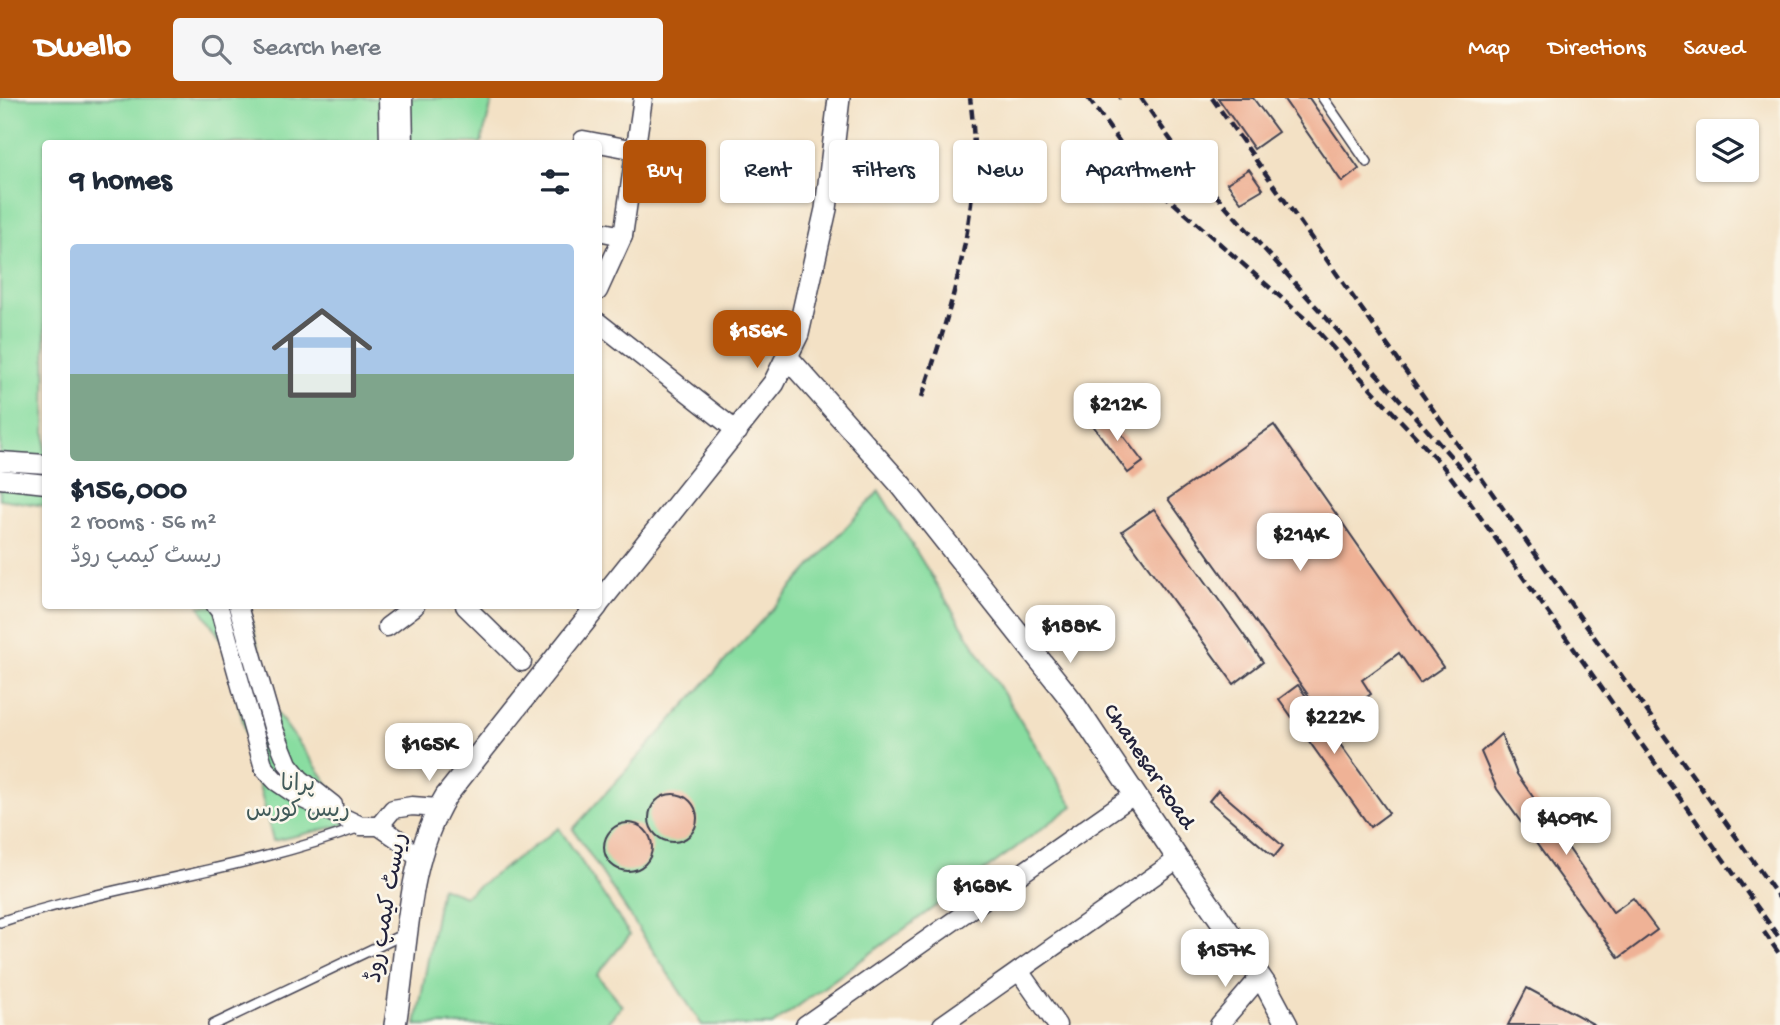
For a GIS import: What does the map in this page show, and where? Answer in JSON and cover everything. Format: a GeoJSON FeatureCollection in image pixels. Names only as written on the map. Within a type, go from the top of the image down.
{"type":"FeatureCollection","features":[{"type":"Feature","properties":{"kind":"street"},"geometry":{"type":"LineString","coordinates":[[388,98],[389,140]]}},
{"type":"Feature","properties":{"kind":"street"},"geometry":{"type":"LineString","coordinates":[[403,98],[404,140]]}},
{"type":"Feature","properties":{"kind":"street"},"geometry":{"type":"LineString","coordinates":[[637,140],[643,98]]}},
{"type":"Feature","properties":{"kind":"street","name":"ریسٹ کیمپ روڈ"},"geometry":{"type":"LineString","coordinates":[[602,600],[738,432],[774,383],[787,357],[797,334],[826,209],[839,98]]}},
{"type":"Feature","properties":{"kind":"street"},"geometry":{"type":"LineString","coordinates":[[602,144],[623,148]]}},
{"type":"Feature","properties":{"kind":"street"},"geometry":{"type":"LineString","coordinates":[[602,282],[623,236],[628,203]]}},
{"type":"Feature","properties":{"kind":"street"},"geometry":{"type":"LineString","coordinates":[[602,232],[623,236]]}},
{"type":"Feature","properties":{"kind":"street"},"geometry":{"type":"LineString","coordinates":[[602,325],[738,432]]}},
{"type":"Feature","properties":{"kind":"street","name":"Chanesar Road"},"geometry":{"type":"LineString","coordinates":[[787,357],[910,496],[1073,702],[1260,977],[1287,1025]]}},
{"type":"Feature","properties":{"kind":"street"},"geometry":{"type":"LineString","coordinates":[[0,461],[42,464]]}},
{"type":"Feature","properties":{"kind":"street"},"geometry":{"type":"LineString","coordinates":[[0,479],[42,484]]}},
{"type":"Feature","properties":{"kind":"street"},"geometry":{"type":"LineString","coordinates":[[218,609],[264,768],[276,781],[301,798],[398,839],[420,860]]}},
{"type":"Feature","properties":{"kind":"street"},"geometry":{"type":"LineString","coordinates":[[239,609],[273,727],[288,764],[300,779],[370,826]]}},
{"type":"Feature","properties":{"kind":"street"},"geometry":{"type":"LineString","coordinates":[[387,627],[411,609]]}},
{"type":"Feature","properties":{"kind":"street"},"geometry":{"type":"LineString","coordinates":[[468,609],[522,662]]}},
{"type":"Feature","properties":{"kind":"street","name":"ریسٹ کیمپ روڈ"},"geometry":{"type":"LineString","coordinates":[[394,1025],[423,845],[438,808],[505,719],[595,609]]}},
{"type":"Feature","properties":{"kind":"street"},"geometry":{"type":"LineString","coordinates":[[805,1025],[1135,794]]}},
{"type":"Feature","properties":{"kind":"street"},"geometry":{"type":"LineString","coordinates":[[370,826],[393,809],[412,806],[438,808]]}},
{"type":"Feature","properties":{"kind":"street"},"geometry":{"type":"LineString","coordinates":[[942,1025],[1178,859]]}},
{"type":"Feature","properties":{"kind":"street"},"geometry":{"type":"LineString","coordinates":[[1019,971],[1057,1025]]}},
{"type":"Feature","properties":{"kind":"street"},"geometry":{"type":"LineString","coordinates":[[1219,1025],[1260,977]]}},
{"type":"Feature","properties":{"kind":"lane"},"geometry":{"type":"LineString","coordinates":[[1323,98],[1367,162]]}},
{"type":"Feature","properties":{"kind":"lane"},"geometry":{"type":"LineString","coordinates":[[1,919],[51,905],[190,876],[324,841],[370,826]]}},
{"type":"Feature","properties":{"kind":"lane"},"geometry":{"type":"LineString","coordinates":[[213,1025],[408,933]]}},
{"type":"Feature","properties":{"kind":"green space"},"geometry":{"type":"Polygon","coordinates":[[[0,98],[493,98],[482,140],[42,140],[42,506],[0,499],[0,98]]]}},
{"type":"Feature","properties":{"kind":"green space"},"geometry":{"type":"Polygon","coordinates":[[[879,491],[1073,806],[772,1025],[702,1025],[573,829],[879,491]]]}},
{"type":"Feature","properties":{"kind":"green space","name":"پرانا ریس کورس"},"geometry":{"type":"Polygon","coordinates":[[[201,609],[248,609],[275,710],[356,822],[273,841],[223,642],[201,609]]]}},
{"type":"Feature","properties":{"kind":"green space"},"geometry":{"type":"Polygon","coordinates":[[[559,828],[630,935],[597,975],[622,1006],[605,1025],[416,1025],[441,887],[465,896],[559,828]]]}},
{"type":"Feature","properties":{"kind":"building"},"geometry":{"type":"Polygon","coordinates":[[[1218,98],[1253,98],[1278,132],[1254,149],[1218,98]]]}},
{"type":"Feature","properties":{"kind":"building"},"geometry":{"type":"Polygon","coordinates":[[[1283,98],[1309,98],[1359,169],[1342,182],[1283,98]]]}},
{"type":"Feature","properties":{"kind":"building"},"geometry":{"type":"Polygon","coordinates":[[[1249,169],[1263,189],[1241,202],[1227,183],[1249,169]]]}},
{"type":"Feature","properties":{"kind":"building"},"geometry":{"type":"Polygon","coordinates":[[[1105,412],[1143,462],[1128,473],[1092,424],[1105,412]]]}},
{"type":"Feature","properties":{"kind":"building"},"geometry":{"type":"Polygon","coordinates":[[[1274,425],[1443,667],[1420,683],[1399,653],[1362,680],[1371,694],[1329,724],[1168,499],[1274,425]]]}},
{"type":"Feature","properties":{"kind":"building"},"geometry":{"type":"Polygon","coordinates":[[[1154,509],[1263,662],[1234,684],[1122,531],[1154,509]]]}},
{"type":"Feature","properties":{"kind":"building"},"geometry":{"type":"Polygon","coordinates":[[[1298,685],[1389,813],[1370,827],[1279,699],[1298,685]]]}},
{"type":"Feature","properties":{"kind":"building"},"geometry":{"type":"Polygon","coordinates":[[[1501,734],[1517,774],[1613,912],[1633,898],[1657,930],[1619,958],[1497,789],[1481,752],[1501,734]]]}},
{"type":"Feature","properties":{"kind":"building"},"geometry":{"type":"Polygon","coordinates":[[[1218,790],[1283,846],[1274,857],[1209,801],[1218,790]]]}},
{"type":"Feature","properties":{"kind":"building"},"geometry":{"type":"Polygon","coordinates":[[[673,794],[690,801],[697,818],[690,835],[673,842],[656,835],[649,818],[656,801],[673,794]]]}},
{"type":"Feature","properties":{"kind":"building"},"geometry":{"type":"Polygon","coordinates":[[[628,823],[645,830],[652,847],[645,864],[628,871],[611,864],[604,847],[611,830],[628,823]]]}},
{"type":"Feature","properties":{"kind":"building"},"geometry":{"type":"Polygon","coordinates":[[[1527,988],[1595,1025],[1508,1025],[1527,988]]]}},
{"type":"Feature","properties":{"kind":"railway"},"geometry":{"type":"LineString","coordinates":[[922,397],[964,250],[973,175],[974,136],[970,98]]}},
{"type":"Feature","properties":{"kind":"railway"},"geometry":{"type":"LineString","coordinates":[[1088,98],[1134,162],[1160,191],[1310,323],[1442,465],[1780,939]]}},
{"type":"Feature","properties":{"kind":"railway"},"geometry":{"type":"LineString","coordinates":[[1141,98],[1175,146],[1212,191],[1473,481]]}},
{"type":"Feature","properties":{"kind":"railway"},"geometry":{"type":"LineString","coordinates":[[1212,98],[1780,899]]}},
{"type":"Feature","properties":{"kind":"railway"},"geometry":{"type":"LineString","coordinates":[[1764,932],[1780,955]]}}]}
